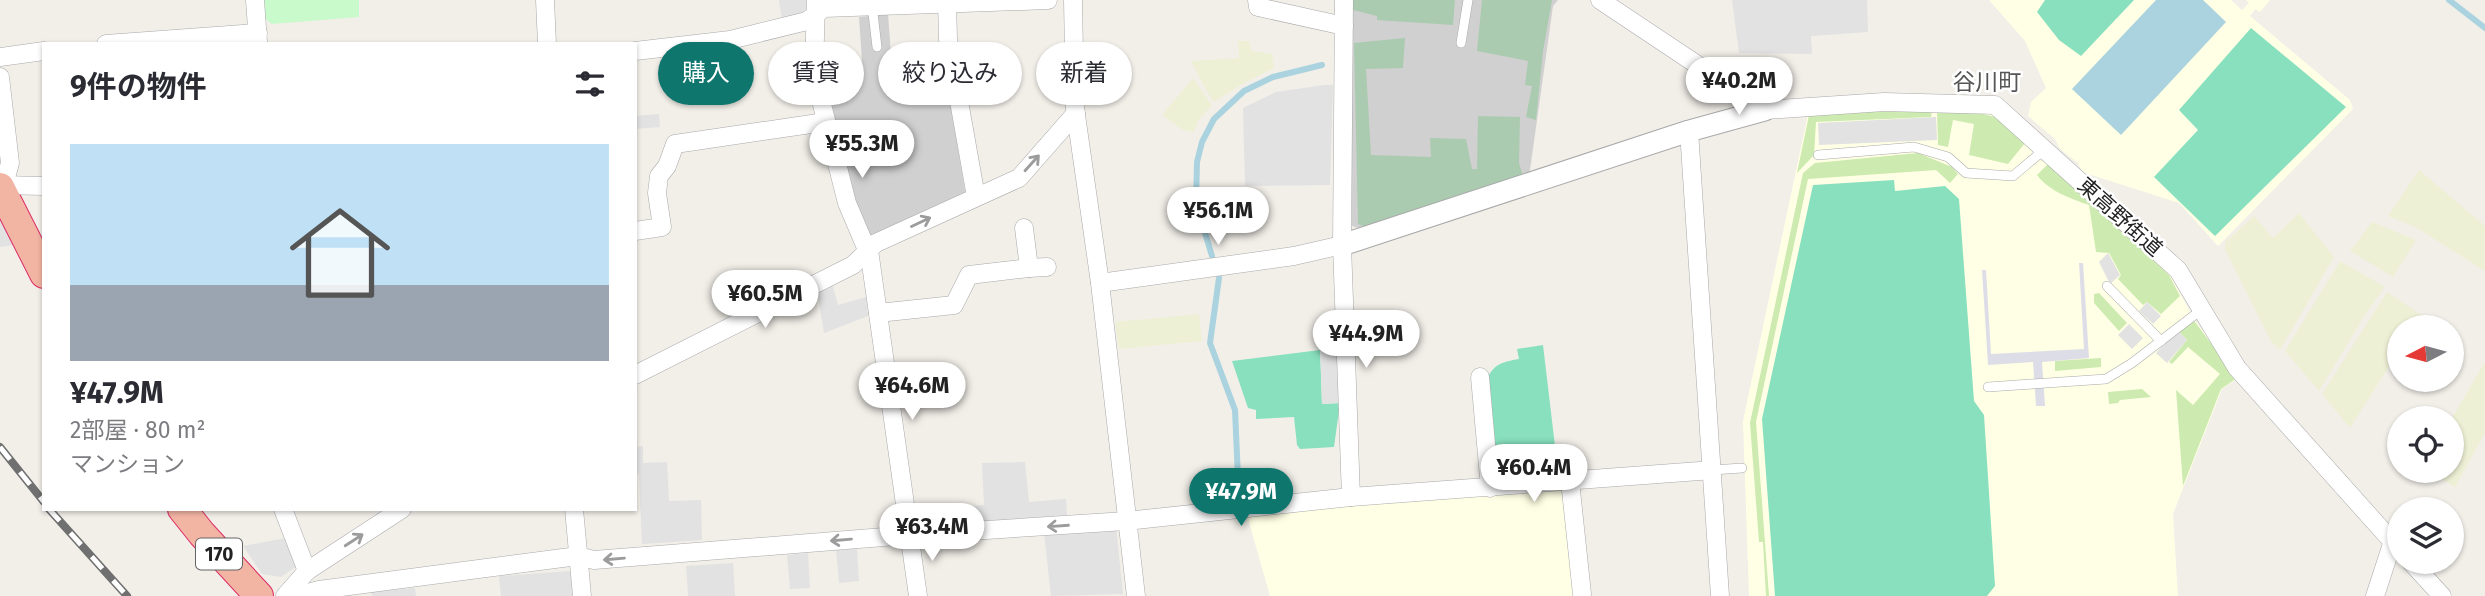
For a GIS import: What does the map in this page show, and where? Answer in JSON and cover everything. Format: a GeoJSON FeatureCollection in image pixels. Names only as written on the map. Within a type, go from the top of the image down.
{"type":"FeatureCollection","features":[{"type":"Feature","properties":{"kind":"highway"},"geometry":{"type":"LineString","coordinates":[[0,186],[42,270]]}},
{"type":"Feature","properties":{"kind":"highway","name":"170"},"geometry":{"type":"LineString","coordinates":[[184,511],[216,551],[259,596]]}},
{"type":"Feature","properties":{"kind":"street"},"geometry":{"type":"LineString","coordinates":[[157,42],[258,38],[255,0]]}},
{"type":"Feature","properties":{"kind":"street"},"geometry":{"type":"LineString","coordinates":[[545,0],[547,42]]}},
{"type":"Feature","properties":{"kind":"street"},"geometry":{"type":"LineString","coordinates":[[815,8],[947,1],[1048,0]]}},
{"type":"Feature","properties":{"kind":"street"},"geometry":{"type":"LineString","coordinates":[[1073,0],[1076,113],[1100,283],[1136,596]]}},
{"type":"Feature","properties":{"kind":"street"},"geometry":{"type":"LineString","coordinates":[[1257,0],[1258,7],[1344,26]]}},
{"type":"Feature","properties":{"kind":"street"},"geometry":{"type":"LineString","coordinates":[[1344,0],[1342,245],[1351,497]]}},
{"type":"Feature","properties":{"kind":"street"},"geometry":{"type":"LineString","coordinates":[[1600,0],[1765,110]]}},
{"type":"Feature","properties":{"kind":"street"},"geometry":{"type":"LineString","coordinates":[[947,1],[948,39],[976,197]]}},
{"type":"Feature","properties":{"kind":"street"},"geometry":{"type":"LineString","coordinates":[[637,51],[730,40],[807,20],[815,8]]}},
{"type":"Feature","properties":{"kind":"street"},"geometry":{"type":"LineString","coordinates":[[815,8],[814,73],[847,202],[867,249],[918,596]]}},
{"type":"Feature","properties":{"kind":"street"},"geometry":{"type":"LineString","coordinates":[[0,57],[42,51]]}},
{"type":"Feature","properties":{"kind":"street"},"geometry":{"type":"LineString","coordinates":[[0,77],[10,163],[8,174],[0,186]]}},
{"type":"Feature","properties":{"kind":"street","name":"東高野街道"},"geometry":{"type":"LineString","coordinates":[[1765,110],[1884,103],[1995,105],[2178,270],[2236,368],[2387,535]]}},
{"type":"Feature","properties":{"kind":"street"},"geometry":{"type":"LineString","coordinates":[[1100,283],[1294,257],[1342,245],[1689,131],[1765,110]]}},
{"type":"Feature","properties":{"kind":"street"},"geometry":{"type":"LineString","coordinates":[[637,374],[853,265],[876,243],[1018,178],[1076,113]]}},
{"type":"Feature","properties":{"kind":"street"},"geometry":{"type":"LineString","coordinates":[[637,231],[662,227],[657,193],[659,176],[667,166],[675,144],[825,122]]}},
{"type":"Feature","properties":{"kind":"street"},"geometry":{"type":"LineString","coordinates":[[1689,131],[1720,596]]}},
{"type":"Feature","properties":{"kind":"street"},"geometry":{"type":"LineString","coordinates":[[0,186],[42,187]]}},
{"type":"Feature","properties":{"kind":"street"},"geometry":{"type":"LineString","coordinates":[[878,313],[954,305],[969,275],[1038,267],[1024,228]]}},
{"type":"Feature","properties":{"kind":"street"},"geometry":{"type":"LineString","coordinates":[[1480,377],[1490,488]]}},
{"type":"Feature","properties":{"kind":"street"},"geometry":{"type":"LineString","coordinates":[[297,596],[319,590],[578,556],[593,560],[1126,521],[1351,497],[1713,470]]}},
{"type":"Feature","properties":{"kind":"street"},"geometry":{"type":"LineString","coordinates":[[1570,481],[1582,594]]}},
{"type":"Feature","properties":{"kind":"street"},"geometry":{"type":"LineString","coordinates":[[284,511],[307,571]]}},
{"type":"Feature","properties":{"kind":"street"},"geometry":{"type":"LineString","coordinates":[[285,596],[307,571],[398,511]]}},
{"type":"Feature","properties":{"kind":"street"},"geometry":{"type":"LineString","coordinates":[[574,511],[582,596]]}},
{"type":"Feature","properties":{"kind":"street"},"geometry":{"type":"LineString","coordinates":[[2375,596],[2387,567]]}},
{"type":"Feature","properties":{"kind":"street"},"geometry":{"type":"LineString","coordinates":[[2422,574],[2442,596]]}},
{"type":"Feature","properties":{"kind":"lane"},"geometry":{"type":"LineString","coordinates":[[1461,43],[1468,0]]}},
{"type":"Feature","properties":{"kind":"lane"},"geometry":{"type":"LineString","coordinates":[[872,5],[877,47]]}},
{"type":"Feature","properties":{"kind":"lane"},"geometry":{"type":"LineString","coordinates":[[1818,155],[1914,147],[1948,157],[1966,173],[2013,176],[2045,149]]}},
{"type":"Feature","properties":{"kind":"lane"},"geometry":{"type":"LineString","coordinates":[[2107,286],[2161,341]]}},
{"type":"Feature","properties":{"kind":"lane"},"geometry":{"type":"LineString","coordinates":[[1988,387],[2106,379],[2201,310]]}},
{"type":"Feature","properties":{"kind":"lane"},"geometry":{"type":"LineString","coordinates":[[1713,470],[1742,468]]}},
{"type":"Feature","properties":{"kind":"shaded area"},"geometry":{"type":"Polygon","coordinates":[[[779,0],[806,0],[806,11],[796,19],[782,20],[779,0]]]}},
{"type":"Feature","properties":{"kind":"shaded area"},"geometry":{"type":"Polygon","coordinates":[[[1349,0],[1558,0],[1553,6],[1529,177],[1362,229],[1352,226],[1349,0]]]}},
{"type":"Feature","properties":{"kind":"shaded area"},"geometry":{"type":"Polygon","coordinates":[[[1353,0],[1455,0],[1453,25],[1377,20],[1377,16],[1353,10],[1353,0]]]}},
{"type":"Feature","properties":{"kind":"shaded area"},"geometry":{"type":"Polygon","coordinates":[[[1482,0],[1552,0],[1543,51],[1536,120],[1526,117],[1532,86],[1525,85],[1528,61],[1477,51],[1482,0]]]}},
{"type":"Feature","properties":{"kind":"shaded area"},"geometry":{"type":"Polygon","coordinates":[[[1732,0],[1867,0],[1868,32],[1811,36],[1812,54],[1739,53],[1732,0]]]}},
{"type":"Feature","properties":{"kind":"shaded area"},"geometry":{"type":"Polygon","coordinates":[[[1989,0],[2231,0],[2242,10],[2249,3],[2246,0],[2270,0],[2260,12],[2255,9],[2250,16],[2350,100],[2353,109],[2218,246],[2179,203],[2082,172],[2078,163],[2060,149],[2055,139],[2028,116],[2031,102],[2046,88],[2025,41],[1989,0]]]}},
{"type":"Feature","properties":{"kind":"shaded area"},"geometry":{"type":"Polygon","coordinates":[[[888,14],[890,42],[878,42],[878,105],[951,105],[966,197],[869,239],[853,202],[829,105],[864,105],[864,42],[861,42],[859,17],[888,14]]]}},
{"type":"Feature","properties":{"kind":"shaded area"},"geometry":{"type":"Polygon","coordinates":[[[1405,38],[1403,68],[1366,69],[1371,155],[1431,157],[1430,138],[1466,139],[1472,169],[1477,169],[1478,116],[1520,117],[1519,163],[1523,176],[1366,227],[1358,224],[1354,43],[1405,38]]]}},
{"type":"Feature","properties":{"kind":"shaded area"},"geometry":{"type":"Polygon","coordinates":[[[1238,41],[1249,41],[1251,51],[1272,54],[1274,68],[1214,102],[1191,61],[1239,58],[1238,41]]]}},
{"type":"Feature","properties":{"kind":"shaded area"},"geometry":{"type":"Polygon","coordinates":[[[1193,78],[1212,105],[1198,121],[1194,132],[1183,130],[1162,115],[1193,78]]]}},
{"type":"Feature","properties":{"kind":"shaded area"},"geometry":{"type":"Polygon","coordinates":[[[1333,85],[1330,185],[1245,186],[1243,108],[1276,92],[1333,85]]]}},
{"type":"Feature","properties":{"kind":"shaded area"},"geometry":{"type":"Polygon","coordinates":[[[1973,110],[1997,116],[2085,194],[2170,275],[2194,319],[2238,378],[2222,389],[2173,514],[2178,596],[1749,596],[1743,421],[1808,114],[1973,110]]]}},
{"type":"Feature","properties":{"kind":"shaded area"},"geometry":{"type":"Polygon","coordinates":[[[659,114],[660,127],[637,129],[637,116],[659,114]]]}},
{"type":"Feature","properties":{"kind":"shaded area"},"geometry":{"type":"Polygon","coordinates":[[[1936,117],[1937,140],[1819,145],[1818,123],[1936,117]]]}},
{"type":"Feature","properties":{"kind":"shaded area"},"geometry":{"type":"Polygon","coordinates":[[[2419,170],[2485,226],[2485,271],[2415,227],[2388,216],[2419,170]]]}},
{"type":"Feature","properties":{"kind":"shaded area"},"geometry":{"type":"Polygon","coordinates":[[[2299,213],[2334,257],[2280,350],[2271,341],[2225,249],[2225,242],[2254,216],[2273,238],[2299,213]]]}},
{"type":"Feature","properties":{"kind":"shaded area"},"geometry":{"type":"Polygon","coordinates":[[[0,218],[14,245],[0,247],[0,218]]]}},
{"type":"Feature","properties":{"kind":"shaded area"},"geometry":{"type":"Polygon","coordinates":[[[2372,222],[2416,240],[2393,277],[2350,251],[2372,222]]]}},
{"type":"Feature","properties":{"kind":"shaded area"},"geometry":{"type":"Polygon","coordinates":[[[2108,253],[2120,275],[2110,284],[2099,262],[2108,253]]]}},
{"type":"Feature","properties":{"kind":"shaded area"},"geometry":{"type":"Polygon","coordinates":[[[2340,261],[2385,287],[2319,391],[2285,351],[2340,261]]]}},
{"type":"Feature","properties":{"kind":"shaded area"},"geometry":{"type":"Polygon","coordinates":[[[2079,263],[2083,263],[2089,358],[2042,362],[2045,406],[2036,406],[2033,362],[1988,365],[1982,270],[1986,270],[1991,354],[2084,349],[2079,263]]]}},
{"type":"Feature","properties":{"kind":"shaded area"},"geometry":{"type":"Polygon","coordinates":[[[832,283],[838,305],[866,297],[868,316],[824,333],[817,290],[832,283]]]}},
{"type":"Feature","properties":{"kind":"shaded area"},"geometry":{"type":"Polygon","coordinates":[[[2387,292],[2422,315],[2387,315],[2387,370],[2350,428],[2322,394],[2387,292]]]}},
{"type":"Feature","properties":{"kind":"shaded area"},"geometry":{"type":"Polygon","coordinates":[[[2147,302],[2161,316],[2153,324],[2139,311],[2147,302]]]}},
{"type":"Feature","properties":{"kind":"shaded area"},"geometry":{"type":"Polygon","coordinates":[[[1199,314],[1202,341],[1119,349],[1115,322],[1199,314]]]}},
{"type":"Feature","properties":{"kind":"shaded area"},"geometry":{"type":"Polygon","coordinates":[[[2129,324],[2143,338],[2132,349],[2118,335],[2129,324]]]}},
{"type":"Feature","properties":{"kind":"shaded area"},"geometry":{"type":"Polygon","coordinates":[[[2177,330],[2187,340],[2167,363],[2156,353],[2177,330]]]}},
{"type":"Feature","properties":{"kind":"shaded area"},"geometry":{"type":"Polygon","coordinates":[[[1320,341],[1337,341],[1340,403],[1322,404],[1320,341]]]}},
{"type":"Feature","properties":{"kind":"shaded area"},"geometry":{"type":"Polygon","coordinates":[[[2485,362],[2485,433],[2464,471],[2464,406],[2459,406],[2485,362]]]}},
{"type":"Feature","properties":{"kind":"shaded area"},"geometry":{"type":"Polygon","coordinates":[[[643,446],[643,463],[667,462],[669,501],[701,500],[702,540],[642,544],[637,447],[643,446]]]}},
{"type":"Feature","properties":{"kind":"shaded area"},"geometry":{"type":"Polygon","coordinates":[[[1025,462],[1029,502],[1066,499],[1067,515],[958,524],[956,508],[984,505],[982,463],[1025,462]]]}},
{"type":"Feature","properties":{"kind":"shaded area"},"geometry":{"type":"Polygon","coordinates":[[[1569,488],[1579,596],[1270,596],[1247,515],[1569,488]]]}},
{"type":"Feature","properties":{"kind":"shaded area"},"geometry":{"type":"Polygon","coordinates":[[[1116,526],[1123,594],[1051,596],[1044,533],[1116,526]]]}},
{"type":"Feature","properties":{"kind":"shaded area"},"geometry":{"type":"Polygon","coordinates":[[[286,538],[297,566],[281,577],[262,574],[243,546],[286,538]]]}},
{"type":"Feature","properties":{"kind":"shaded area"},"geometry":{"type":"Polygon","coordinates":[[[857,549],[859,581],[839,583],[836,550],[857,549]]]}},
{"type":"Feature","properties":{"kind":"shaded area"},"geometry":{"type":"Polygon","coordinates":[[[808,553],[810,588],[790,589],[787,555],[808,553]]]}},
{"type":"Feature","properties":{"kind":"shaded area"},"geometry":{"type":"Polygon","coordinates":[[[733,563],[735,596],[688,596],[686,566],[733,563]]]}},
{"type":"Feature","properties":{"kind":"shaded area"},"geometry":{"type":"Polygon","coordinates":[[[571,571],[572,596],[501,596],[499,576],[571,571]]]}},
{"type":"Feature","properties":{"kind":"shaded area"},"geometry":{"type":"Polygon","coordinates":[[[415,588],[416,596],[372,596],[371,592],[415,588]]]}},
{"type":"Feature","properties":{"kind":"green space"},"geometry":{"type":"Polygon","coordinates":[[[262,0],[359,0],[359,17],[272,24],[263,17],[262,0]]]}},
{"type":"Feature","properties":{"kind":"green space"},"geometry":{"type":"Polygon","coordinates":[[[2045,0],[2134,0],[2081,56],[2059,40],[2037,12],[2045,0]]]}},
{"type":"Feature","properties":{"kind":"green space"},"geometry":{"type":"Polygon","coordinates":[[[2251,28],[2346,107],[2215,236],[2154,177],[2198,130],[2179,110],[2251,28]]]}},
{"type":"Feature","properties":{"kind":"green space"},"geometry":{"type":"Polygon","coordinates":[[[1932,111],[1931,117],[1816,122],[1814,155],[1797,173],[1809,115],[1932,111]]]}},
{"type":"Feature","properties":{"kind":"green space"},"geometry":{"type":"Polygon","coordinates":[[[1937,111],[1973,112],[1996,117],[2025,143],[2008,164],[1969,155],[1974,124],[1953,120],[1948,147],[1938,145],[1937,111]]]}},
{"type":"Feature","properties":{"kind":"green space"},"geometry":{"type":"Polygon","coordinates":[[[1918,153],[1952,167],[1958,174],[1950,183],[1936,170],[1808,179],[1756,422],[1769,596],[1766,596],[1750,423],[1803,173],[1815,163],[1918,153]]]}},
{"type":"Feature","properties":{"kind":"green space"},"geometry":{"type":"Polygon","coordinates":[[[2049,163],[2169,275],[2180,296],[2161,314],[2147,302],[2143,305],[2118,279],[2121,275],[2109,253],[2096,252],[2089,205],[2054,190],[2037,175],[2049,163]]]}},
{"type":"Feature","properties":{"kind":"green space"},"geometry":{"type":"Polygon","coordinates":[[[1894,180],[1895,191],[1945,186],[1959,199],[1974,401],[1984,415],[1995,586],[1987,596],[1775,596],[1762,419],[1813,185],[1894,180]]]}},
{"type":"Feature","properties":{"kind":"green space"},"geometry":{"type":"Polygon","coordinates":[[[2099,293],[2127,323],[2119,331],[2094,303],[2094,294],[2099,293]]]}},
{"type":"Feature","properties":{"kind":"green space"},"geometry":{"type":"Polygon","coordinates":[[[2192,318],[2237,378],[2221,389],[2183,486],[2176,390],[2193,405],[2220,374],[2188,347],[2172,364],[2169,362],[2187,340],[2177,330],[2192,318]]]}},
{"type":"Feature","properties":{"kind":"green space"},"geometry":{"type":"Polygon","coordinates":[[[1543,345],[1557,463],[1546,464],[1546,473],[1497,478],[1487,379],[1499,364],[1519,359],[1517,349],[1543,345]]]}},
{"type":"Feature","properties":{"kind":"green space"},"geometry":{"type":"Polygon","coordinates":[[[1320,350],[1322,404],[1340,403],[1334,447],[1300,449],[1297,445],[1294,417],[1256,419],[1256,410],[1248,408],[1232,361],[1320,350]]]}},
{"type":"Feature","properties":{"kind":"green space"},"geometry":{"type":"Polygon","coordinates":[[[2101,358],[2101,367],[2055,371],[2055,361],[2101,358]]]}},
{"type":"Feature","properties":{"kind":"green space"},"geometry":{"type":"Polygon","coordinates":[[[2142,389],[2151,397],[2120,400],[2118,403],[2109,404],[2108,392],[2142,389]]]}},
{"type":"Feature","properties":{"kind":"water"},"geometry":{"type":"Polygon","coordinates":[[[2156,0],[2203,0],[2226,22],[2121,135],[2072,89],[2156,0]]]}},
{"type":"Feature","properties":{"kind":"waterway"},"geometry":{"type":"LineString","coordinates":[[2449,0],[2485,28]]}},
{"type":"Feature","properties":{"kind":"waterway"},"geometry":{"type":"LineString","coordinates":[[1212,256],[1196,203],[1197,162],[1202,142],[1214,119],[1244,91],[1273,77],[1322,65]]}},
{"type":"Feature","properties":{"kind":"waterway"},"geometry":{"type":"LineString","coordinates":[[1219,278],[1210,343],[1235,410],[1239,501]]}},
{"type":"Feature","properties":{"kind":"railway"},"geometry":{"type":"LineString","coordinates":[[0,447],[42,500]]}},
{"type":"Feature","properties":{"kind":"railway"},"geometry":{"type":"LineString","coordinates":[[51,511],[127,596]]}},
{"type":"Feature","properties":{"kind":"district","name":"谷川町"},"geometry":{"type":"Point","coordinates":[1987,82]}}]}
